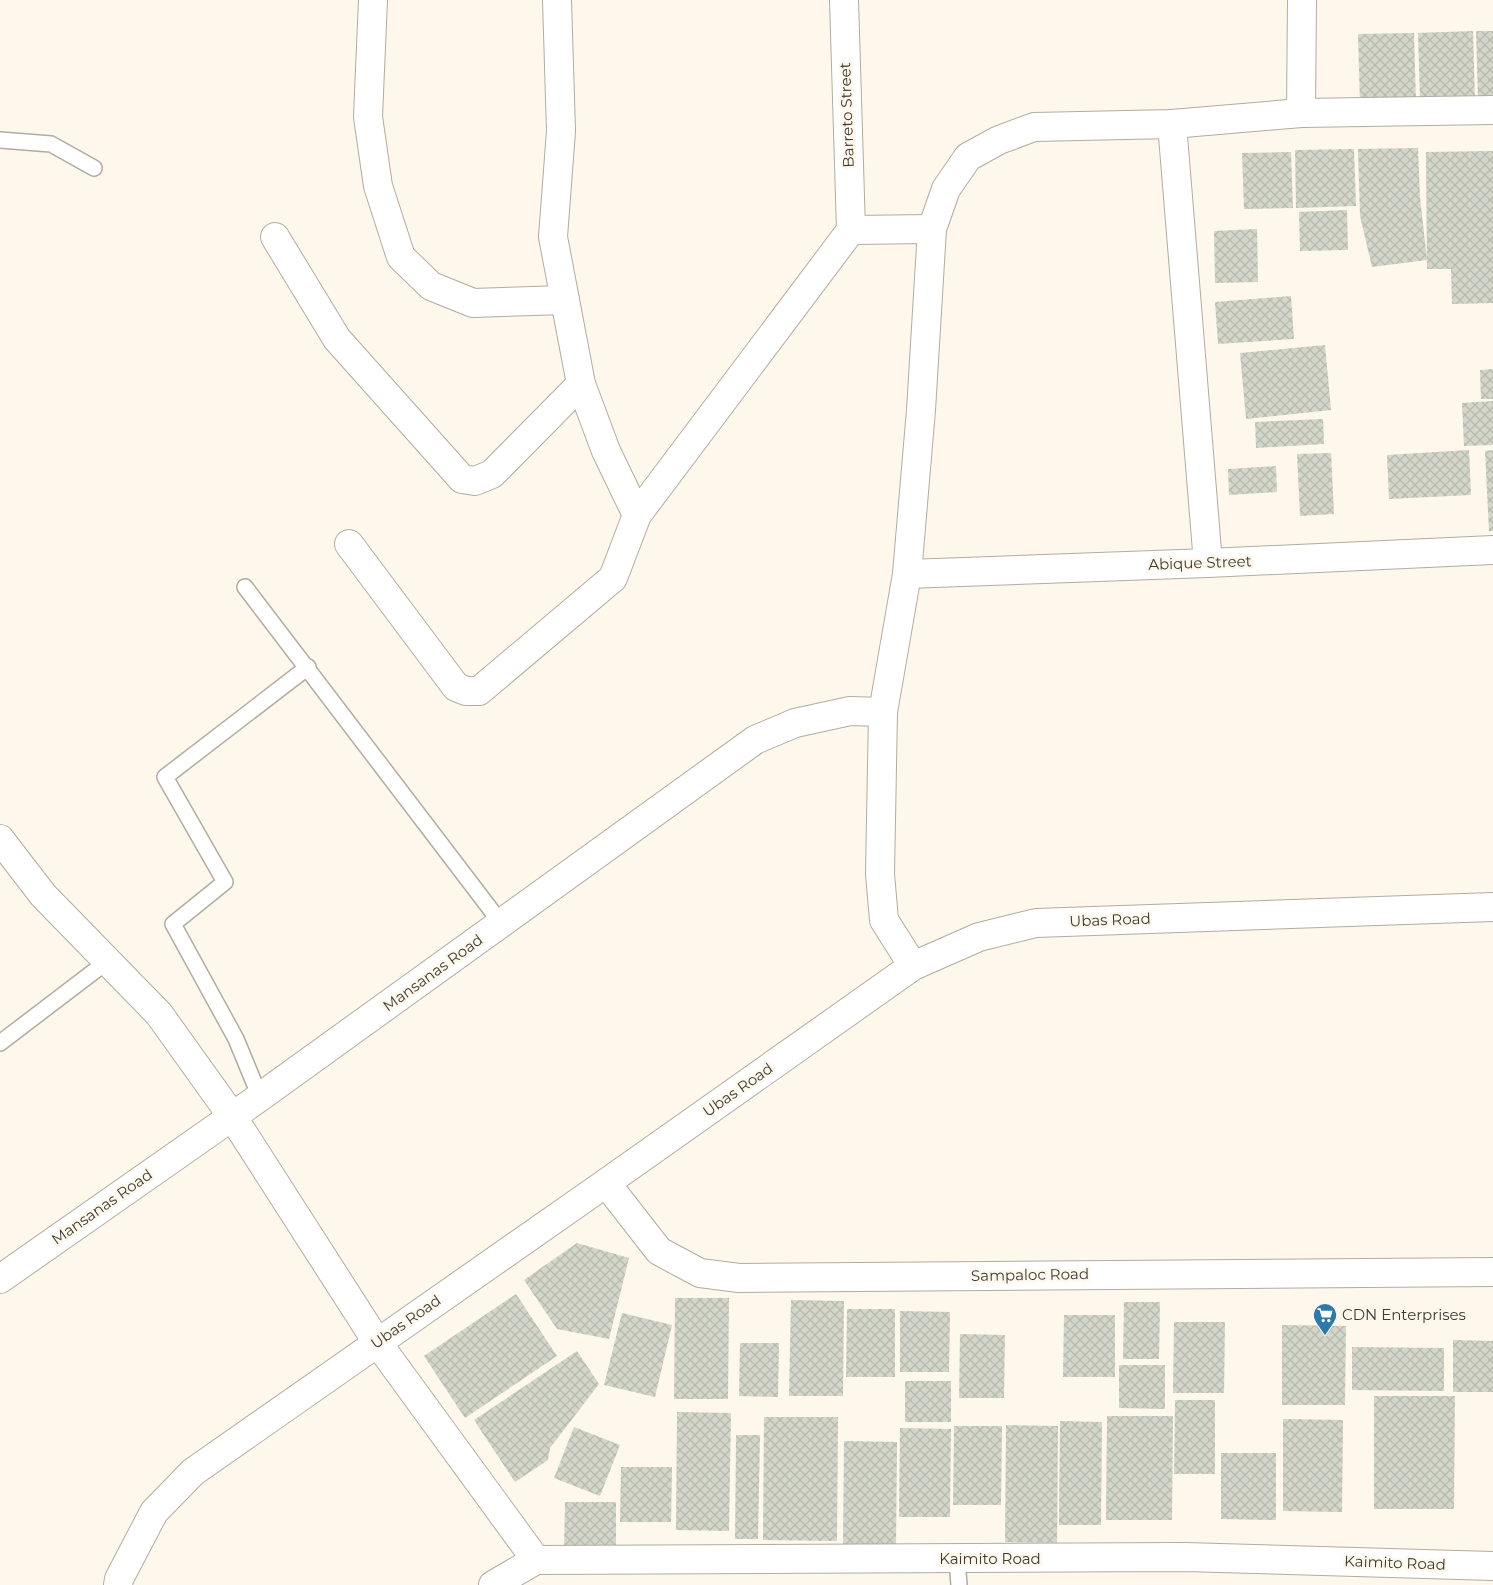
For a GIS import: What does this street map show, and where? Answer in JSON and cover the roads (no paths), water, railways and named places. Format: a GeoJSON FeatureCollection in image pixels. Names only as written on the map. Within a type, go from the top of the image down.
{"type":"FeatureCollection","features":[{"type":"Feature","properties":{"kind":"street"},"geometry":{"type":"LineString","coordinates":[[373,0],[368,117],[378,186],[400,257],[431,286],[473,303],[565,300]]}},
{"type":"Feature","properties":{"kind":"street"},"geometry":{"type":"LineString","coordinates":[[556,0],[561,131],[553,237],[581,384],[606,451],[637,515]]}},
{"type":"Feature","properties":{"kind":"street","name":"Barreto Street"},"geometry":{"type":"LineString","coordinates":[[844,0],[851,230]]}},
{"type":"Feature","properties":{"kind":"street"},"geometry":{"type":"LineString","coordinates":[[1302,0],[1302,113]]}},
{"type":"Feature","properties":{"kind":"street"},"geometry":{"type":"LineString","coordinates":[[913,966],[884,920],[880,874],[883,712],[907,574],[921,410],[932,229],[946,189],[968,157],[999,140],[1034,127],[1172,124],[1302,113],[1493,110]]}},
{"type":"Feature","properties":{"kind":"street"},"geometry":{"type":"LineString","coordinates":[[1172,124],[1208,563]]}},
{"type":"Feature","properties":{"kind":"street"},"geometry":{"type":"LineString","coordinates":[[349,544],[456,687],[466,691],[479,691],[613,578],[637,515],[851,230],[932,229]]}},
{"type":"Feature","properties":{"kind":"street"},"geometry":{"type":"LineString","coordinates":[[275,237],[337,339],[462,480],[475,481],[492,474],[581,384]]}},
{"type":"Feature","properties":{"kind":"street","name":"Abique Street"},"geometry":{"type":"LineString","coordinates":[[907,574],[1493,550]]}},
{"type":"Feature","properties":{"kind":"street","name":"Mansanas Road"},"geometry":{"type":"LineString","coordinates":[[0,1279],[260,1098],[756,740],[795,723],[850,711],[883,712]]}},
{"type":"Feature","properties":{"kind":"street"},"geometry":{"type":"LineString","coordinates":[[0,839],[44,895],[109,960],[159,1014],[232,1116],[377,1342],[536,1560],[493,1585]]}},
{"type":"Feature","properties":{"kind":"street","name":"Ubas Road"},"geometry":{"type":"LineString","coordinates":[[118,1585],[136,1544],[154,1512],[193,1472],[913,966],[979,937],[1036,923],[1493,907]]}},
{"type":"Feature","properties":{"kind":"street","name":"Sampaloc Road"},"geometry":{"type":"LineString","coordinates":[[606,1183],[659,1251],[700,1273],[739,1278],[1493,1272]]}},
{"type":"Feature","properties":{"kind":"street","name":"Kaimito Road"},"geometry":{"type":"LineString","coordinates":[[536,1560],[958,1572],[1185,1558],[1493,1566]]}},
{"type":"Feature","properties":{"kind":"lane"},"geometry":{"type":"LineString","coordinates":[[0,140],[51,144],[94,168]]}},
{"type":"Feature","properties":{"kind":"lane"},"geometry":{"type":"LineString","coordinates":[[246,587],[501,923]]}},
{"type":"Feature","properties":{"kind":"lane"},"geometry":{"type":"LineString","coordinates":[[260,1098],[236,1038],[173,924],[225,882],[165,777],[308,667]]}},
{"type":"Feature","properties":{"kind":"lane"},"geometry":{"type":"LineString","coordinates":[[0,1043],[109,960]]}},
{"type":"Feature","properties":{"kind":"place","name":"CDN Enterprises"},"geometry":{"type":"Point","coordinates":[1325,1336]}}]}
